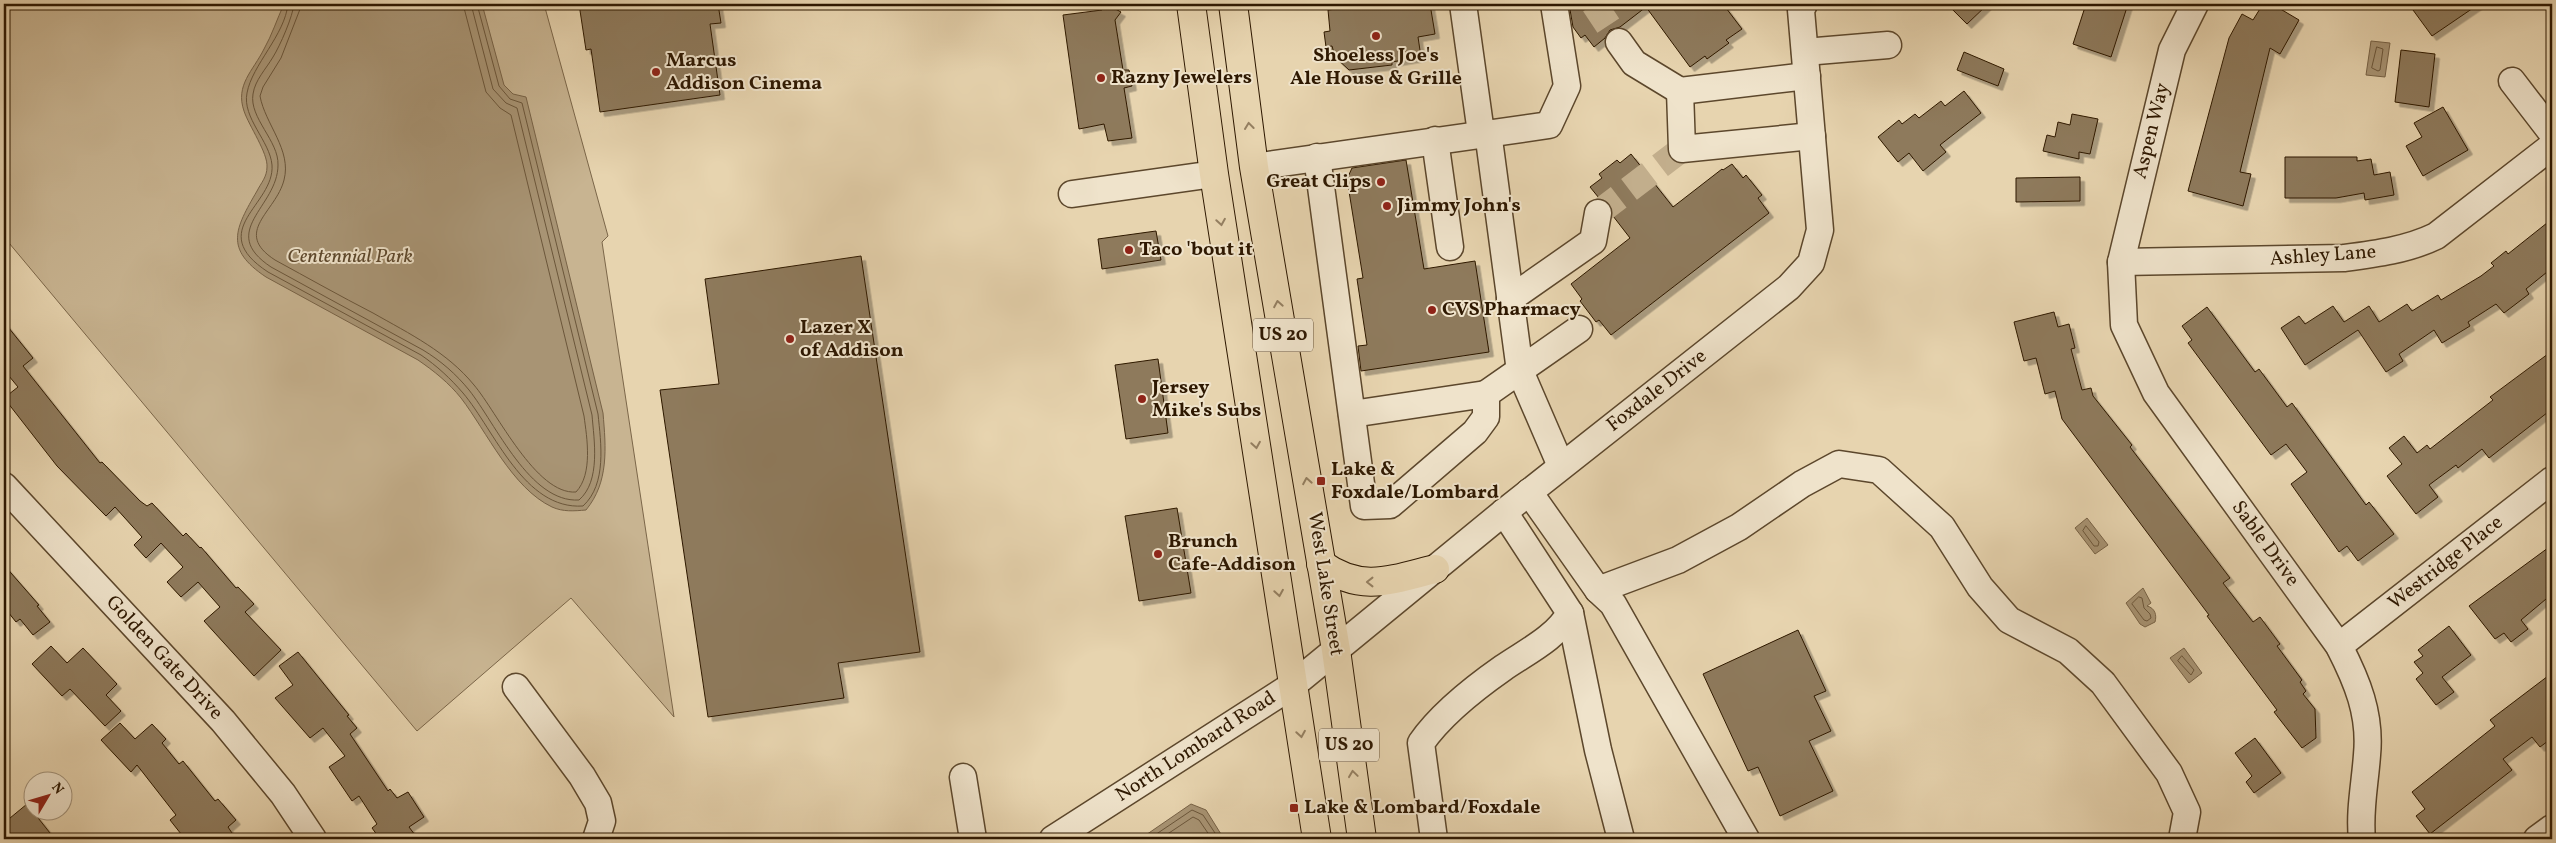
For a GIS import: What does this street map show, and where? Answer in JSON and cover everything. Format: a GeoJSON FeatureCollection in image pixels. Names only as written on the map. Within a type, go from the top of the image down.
{"type":"FeatureCollection","features":[{"type":"Feature","properties":{"kind":"main road","name":"US 20"},"geometry":{"type":"LineString","coordinates":[[1191,4],[1214,174],[1317,839]]}},
{"type":"Feature","properties":{"kind":"main road","name":"West Lake Street"},"geometry":{"type":"LineString","coordinates":[[1234,4],[1254,167],[1336,650],[1362,839]]}},
{"type":"Feature","properties":{"kind":"main road"},"geometry":{"type":"LineString","coordinates":[[1321,564],[1342,577],[1367,583],[1394,580],[1435,569]]}},
{"type":"Feature","properties":{"kind":"street"},"geometry":{"type":"LineString","coordinates":[[1463,4],[1520,371],[1561,466]]}},
{"type":"Feature","properties":{"kind":"street"},"geometry":{"type":"LineString","coordinates":[[1254,167],[1549,125],[1567,86],[1554,4]]}},
{"type":"Feature","properties":{"kind":"street","name":"Foxdale Drive"},"geometry":{"type":"LineString","coordinates":[[1336,650],[1561,466],[1789,287],[1810,263],[1820,230],[1801,10],[1804,4]]}},
{"type":"Feature","properties":{"kind":"street","name":"Aspen Way"},"geometry":{"type":"LineString","coordinates":[[2121,262],[2172,50],[2195,4]]}},
{"type":"Feature","properties":{"kind":"street"},"geometry":{"type":"LineString","coordinates":[[1618,42],[1634,63],[1680,91],[1888,45]]}},
{"type":"Feature","properties":{"kind":"street"},"geometry":{"type":"LineString","coordinates":[[2512,81],[2552,134]]}},
{"type":"Feature","properties":{"kind":"street"},"geometry":{"type":"LineString","coordinates":[[1680,91],[1682,149],[1812,136]]}},
{"type":"Feature","properties":{"kind":"street"},"geometry":{"type":"LineString","coordinates":[[1435,140],[1450,247]]}},
{"type":"Feature","properties":{"kind":"street","name":"Ashley Lane"},"geometry":{"type":"LineString","coordinates":[[2121,262],[2344,258],[2388,252],[2424,242],[2436,236],[2552,146]]}},
{"type":"Feature","properties":{"kind":"street"},"geometry":{"type":"LineString","coordinates":[[1318,157],[1364,506],[1390,505],[1475,432],[1486,417],[1486,394]]}},
{"type":"Feature","properties":{"kind":"street"},"geometry":{"type":"LineString","coordinates":[[1072,194],[1214,174]]}},
{"type":"Feature","properties":{"kind":"street"},"geometry":{"type":"LineString","coordinates":[[1510,299],[1593,241],[1598,213]]}},
{"type":"Feature","properties":{"kind":"street","name":"Sable Drive"},"geometry":{"type":"LineString","coordinates":[[2121,262],[2124,324],[2156,392],[2339,646],[2358,684],[2366,717],[2368,753],[2360,820],[2362,839]]}},
{"type":"Feature","properties":{"kind":"street"},"geometry":{"type":"LineString","coordinates":[[1352,414],[1486,394],[1579,329]]}},
{"type":"Feature","properties":{"kind":"street"},"geometry":{"type":"LineString","coordinates":[[1598,590],[1678,560],[1739,527],[1802,484],[1839,464],[1879,470],[1942,527],[1980,587],[2009,620],[2068,651],[2103,683],[2169,773],[2187,812],[2182,839]]}},
{"type":"Feature","properties":{"kind":"street","name":"Westridge Place"},"geometry":{"type":"LineString","coordinates":[[2339,646],[2552,480]]}},
{"type":"Feature","properties":{"kind":"street"},"geometry":{"type":"LineString","coordinates":[[1529,492],[1598,590],[1613,604],[1746,839]]}},
{"type":"Feature","properties":{"kind":"street","name":"Golden Gate Drive"},"geometry":{"type":"LineString","coordinates":[[7,498],[223,721],[283,794],[312,839]]}},
{"type":"Feature","properties":{"kind":"street"},"geometry":{"type":"LineString","coordinates":[[1504,512],[1570,613],[1598,750],[1620,839]]}},
{"type":"Feature","properties":{"kind":"street"},"geometry":{"type":"LineString","coordinates":[[1434,839],[1421,743],[1434,724],[1500,670],[1562,627],[1570,613]]}},
{"type":"Feature","properties":{"kind":"street","name":"North Lombard Road"},"geometry":{"type":"LineString","coordinates":[[1053,839],[1293,686],[1336,650]]}},
{"type":"Feature","properties":{"kind":"street"},"geometry":{"type":"LineString","coordinates":[[516,687],[582,776],[598,803],[602,821],[596,839]]}},
{"type":"Feature","properties":{"kind":"street"},"geometry":{"type":"LineString","coordinates":[[963,777],[972,839]]}},
{"type":"Feature","properties":{"kind":"street"},"geometry":{"type":"LineString","coordinates":[[2537,839],[2552,828]]}},
{"type":"Feature","properties":{"kind":"green space","name":"Centennial Park"},"geometry":{"type":"Polygon","coordinates":[[[4,4],[544,4],[608,236],[602,242],[674,717],[571,598],[417,731],[4,237],[4,4]]]}},
{"type":"Feature","properties":{"kind":"water"},"geometry":{"type":"Polygon","coordinates":[[[284,4],[482,4],[504,85],[513,94],[526,97],[603,413],[605,452],[602,476],[599,488],[586,510],[569,511],[556,509],[525,487],[501,458],[461,398],[430,368],[266,277],[244,257],[239,248],[237,238],[239,228],[249,204],[265,177],[267,161],[244,111],[242,102],[243,86],[267,44],[284,4]]]}},
{"type":"Feature","properties":{"kind":"water"},"geometry":{"type":"Polygon","coordinates":[[[2371,41],[2390,43],[2385,77],[2366,75],[2371,41]]]}},
{"type":"Feature","properties":{"kind":"water"},"geometry":{"type":"Polygon","coordinates":[[[2087,518],[2108,545],[2095,554],[2075,528],[2087,518]]]}},
{"type":"Feature","properties":{"kind":"water"},"geometry":{"type":"Polygon","coordinates":[[[2143,588],[2151,603],[2147,606],[2154,610],[2156,617],[2155,622],[2145,627],[2140,624],[2126,603],[2143,588]]]}},
{"type":"Feature","properties":{"kind":"water"},"geometry":{"type":"Polygon","coordinates":[[[2184,648],[2202,673],[2189,683],[2170,658],[2184,648]]]}},
{"type":"Feature","properties":{"kind":"water"},"geometry":{"type":"Polygon","coordinates":[[[1191,804],[1206,810],[1224,839],[1140,839],[1191,804]]]}},
{"type":"Feature","properties":{"kind":"building","name":"Marcus Addison Cinema"},"geometry":{"type":"Polygon","coordinates":[[[579,4],[718,4],[721,23],[710,24],[720,95],[600,112],[591,49],[586,50],[579,4]]]}},
{"type":"Feature","properties":{"kind":"building","name":"Razny Jewelers"},"geometry":{"type":"Polygon","coordinates":[[[1106,4],[1121,12],[1115,20],[1123,70],[1129,70],[1132,86],[1124,88],[1132,138],[1108,141],[1104,124],[1079,129],[1063,15],[1102,10],[1106,4]]]}},
{"type":"Feature","properties":{"kind":"building","name":"Shoeless Joe's Ale House & Grille"},"geometry":{"type":"Polygon","coordinates":[[[1360,4],[1430,4],[1435,34],[1418,37],[1421,57],[1392,62],[1392,65],[1349,70],[1335,57],[1332,46],[1326,47],[1324,32],[1330,31],[1328,10],[1360,6],[1360,4]]]}},
{"type":"Feature","properties":{"kind":"building"},"geometry":{"type":"Polygon","coordinates":[[[1569,4],[1723,4],[1742,29],[1726,40],[1729,43],[1707,59],[1705,56],[1690,67],[1646,7],[1620,27],[1610,30],[1605,38],[1594,47],[1585,35],[1581,38],[1573,27],[1569,4]]]}},
{"type":"Feature","properties":{"kind":"building"},"geometry":{"type":"Polygon","coordinates":[[[1947,4],[1988,4],[1967,24],[1947,4]]]}},
{"type":"Feature","properties":{"kind":"building"},"geometry":{"type":"Polygon","coordinates":[[[2086,4],[2128,4],[2111,57],[2073,44],[2086,4]]]}},
{"type":"Feature","properties":{"kind":"building"},"geometry":{"type":"Polygon","coordinates":[[[2263,4],[2272,4],[2299,20],[2280,54],[2270,48],[2240,172],[2251,174],[2243,206],[2188,191],[2229,38],[2242,14],[2253,20],[2263,4]]]}},
{"type":"Feature","properties":{"kind":"building"},"geometry":{"type":"Polygon","coordinates":[[[2422,4],[2479,4],[2432,36],[2413,10],[2422,4]]]}},
{"type":"Feature","properties":{"kind":"building"},"geometry":{"type":"Polygon","coordinates":[[[2401,50],[2435,54],[2429,107],[2395,102],[2401,50]]]}},
{"type":"Feature","properties":{"kind":"building"},"geometry":{"type":"Polygon","coordinates":[[[1964,52],[2004,69],[1998,86],[1957,70],[1964,52]]]}},
{"type":"Feature","properties":{"kind":"building"},"geometry":{"type":"Polygon","coordinates":[[[1964,91],[1981,113],[1940,145],[1946,152],[1923,171],[1909,153],[1898,162],[1878,137],[1899,120],[1902,124],[1915,114],[1919,118],[1941,101],[1945,106],[1964,91]]]}},
{"type":"Feature","properties":{"kind":"building"},"geometry":{"type":"Polygon","coordinates":[[[2443,107],[2468,150],[2423,176],[2406,146],[2422,137],[2414,123],[2443,107]]]}},
{"type":"Feature","properties":{"kind":"building"},"geometry":{"type":"Polygon","coordinates":[[[2072,114],[2098,119],[2090,154],[2079,152],[2079,159],[2043,151],[2047,135],[2055,137],[2058,122],[2070,125],[2072,114]]]}},
{"type":"Feature","properties":{"kind":"building"},"geometry":{"type":"Polygon","coordinates":[[[1631,154],[1673,207],[1722,169],[1732,164],[1743,178],[1746,175],[1762,195],[1758,198],[1769,213],[1611,335],[1599,320],[1596,322],[1580,301],[1582,299],[1571,284],[1630,238],[1613,216],[1612,208],[1608,202],[1599,198],[1590,187],[1602,178],[1599,174],[1617,160],[1620,163],[1631,154]]]}},
{"type":"Feature","properties":{"kind":"building"},"geometry":{"type":"Polygon","coordinates":[[[2285,157],[2357,157],[2357,161],[2371,159],[2374,175],[2390,172],[2394,195],[2365,200],[2364,193],[2336,198],[2285,198],[2285,157]]]}},
{"type":"Feature","properties":{"kind":"building"},"geometry":{"type":"Polygon","coordinates":[[[1406,160],[1424,269],[1475,261],[1489,352],[1361,371],[1358,346],[1367,345],[1357,279],[1363,278],[1347,179],[1352,168],[1406,160]]]}},
{"type":"Feature","properties":{"kind":"building"},"geometry":{"type":"Polygon","coordinates":[[[2080,177],[2080,201],[2016,202],[2016,178],[2080,177]]]}},
{"type":"Feature","properties":{"kind":"building"},"geometry":{"type":"Polygon","coordinates":[[[2552,219],[2552,268],[2526,289],[2529,294],[2504,313],[2496,304],[2468,322],[2470,326],[2442,343],[2434,330],[2399,354],[2403,361],[2386,372],[2358,330],[2305,365],[2281,328],[2299,316],[2305,324],[2333,306],[2344,322],[2369,306],[2379,322],[2407,304],[2412,311],[2438,295],[2441,300],[2481,276],[2494,266],[2491,263],[2506,251],[2508,254],[2552,219]]]}},
{"type":"Feature","properties":{"kind":"building","name":"Taco 'bout it"},"geometry":{"type":"Polygon","coordinates":[[[1156,231],[1161,260],[1102,269],[1098,239],[1156,231]]]}},
{"type":"Feature","properties":{"kind":"building"},"geometry":{"type":"Polygon","coordinates":[[[861,256],[920,652],[838,663],[844,698],[708,717],[660,390],[719,384],[705,279],[861,256]]]}},
{"type":"Feature","properties":{"kind":"building"},"geometry":{"type":"Polygon","coordinates":[[[2207,307],[2255,372],[2259,369],[2287,407],[2292,403],[2366,505],[2369,502],[2394,534],[2358,561],[2347,546],[2339,552],[2291,484],[2307,472],[2286,444],[2271,455],[2188,343],[2192,340],[2182,326],[2207,307]]]}},
{"type":"Feature","properties":{"kind":"building"},"geometry":{"type":"Polygon","coordinates":[[[2054,312],[2058,327],[2069,324],[2075,348],[2071,349],[2082,390],[2091,388],[2093,396],[2132,445],[2130,447],[2230,578],[2223,583],[2253,622],[2260,617],[2280,644],[2277,646],[2302,680],[2300,682],[2306,691],[2303,694],[2315,709],[2316,738],[2302,748],[2274,712],[2277,710],[2207,616],[2209,615],[2062,419],[2055,391],[2045,394],[2036,358],[2024,361],[2014,322],[2054,312]]]}},
{"type":"Feature","properties":{"kind":"building"},"geometry":{"type":"Polygon","coordinates":[[[4,322],[33,358],[23,366],[100,463],[102,462],[140,501],[147,506],[152,503],[183,536],[186,533],[201,547],[236,588],[238,587],[254,604],[245,612],[281,650],[254,676],[204,621],[220,607],[198,582],[181,597],[167,582],[183,567],[161,543],[146,558],[134,545],[142,537],[115,507],[106,516],[57,466],[4,398],[18,387],[4,370],[4,322]]]}},
{"type":"Feature","properties":{"kind":"building"},"geometry":{"type":"Polygon","coordinates":[[[2552,351],[2552,409],[2489,458],[2482,449],[2458,468],[2456,465],[2429,485],[2438,497],[2416,514],[2387,476],[2402,464],[2389,448],[2404,436],[2417,453],[2427,445],[2430,449],[2493,400],[2490,397],[2552,351]]]}},
{"type":"Feature","properties":{"kind":"building","name":"Jersey Mike's Subs"},"geometry":{"type":"Polygon","coordinates":[[[1158,359],[1168,433],[1126,439],[1115,365],[1158,359]]]}},
{"type":"Feature","properties":{"kind":"building","name":"Brunch Cafe-Addison"},"geometry":{"type":"Polygon","coordinates":[[[1177,508],[1191,593],[1139,601],[1125,516],[1177,508]]]}},
{"type":"Feature","properties":{"kind":"building"},"geometry":{"type":"Polygon","coordinates":[[[2552,545],[2552,594],[2521,620],[2528,629],[2511,642],[2504,633],[2495,639],[2469,606],[2552,545]]]}},
{"type":"Feature","properties":{"kind":"building"},"geometry":{"type":"Polygon","coordinates":[[[4,565],[39,605],[37,606],[50,622],[33,635],[20,619],[16,622],[4,607],[4,565]]]}},
{"type":"Feature","properties":{"kind":"building"},"geometry":{"type":"Polygon","coordinates":[[[2449,626],[2471,655],[2442,677],[2454,692],[2436,705],[2416,679],[2423,673],[2414,662],[2423,656],[2418,650],[2449,626]]]}},
{"type":"Feature","properties":{"kind":"building"},"geometry":{"type":"Polygon","coordinates":[[[1798,630],[1826,691],[1814,696],[1831,731],[1809,741],[1833,791],[1780,816],[1758,767],[1748,771],[1703,674],[1798,630]]]}},
{"type":"Feature","properties":{"kind":"building"},"geometry":{"type":"Polygon","coordinates":[[[51,646],[67,663],[83,648],[117,684],[106,695],[121,711],[105,726],[70,689],[62,696],[32,664],[51,646]]]}},
{"type":"Feature","properties":{"kind":"building"},"geometry":{"type":"Polygon","coordinates":[[[298,652],[349,715],[347,716],[357,728],[350,734],[388,791],[390,789],[397,798],[408,792],[424,817],[409,827],[418,839],[380,839],[372,828],[377,824],[359,796],[352,801],[329,767],[345,756],[323,728],[310,738],[275,698],[293,685],[279,666],[298,652]]]}},
{"type":"Feature","properties":{"kind":"building"},"geometry":{"type":"Polygon","coordinates":[[[2552,673],[2552,738],[2540,747],[2532,737],[2503,759],[2512,770],[2430,834],[2416,816],[2425,809],[2412,792],[2495,726],[2490,720],[2552,673]]]}},
{"type":"Feature","properties":{"kind":"building"},"geometry":{"type":"Polygon","coordinates":[[[120,723],[135,739],[152,724],[166,739],[162,743],[179,764],[183,761],[215,801],[218,799],[236,820],[228,827],[236,839],[185,839],[170,820],[176,815],[137,765],[131,772],[101,740],[120,723]]]}},
{"type":"Feature","properties":{"kind":"building"},"geometry":{"type":"Polygon","coordinates":[[[2255,738],[2281,773],[2254,793],[2246,782],[2252,776],[2235,753],[2255,738]]]}},
{"type":"Feature","properties":{"kind":"building"},"geometry":{"type":"Polygon","coordinates":[[[22,808],[22,820],[40,820],[50,833],[41,839],[4,839],[4,823],[22,808]]]}},
{"type":"Feature","properties":{"kind":"tunnel"},"geometry":{"type":"LineString","coordinates":[[1594,4],[1619,42]]}},
{"type":"Feature","properties":{"kind":"tunnel"},"geometry":{"type":"LineString","coordinates":[[1598,213],[1682,149]]}},
{"type":"Feature","properties":{"kind":"place","name":"Shoeless Joe's Ale House & Grille"},"geometry":{"type":"Point","coordinates":[1376,36]}},
{"type":"Feature","properties":{"kind":"place","name":"Marcus Addison Cinema"},"geometry":{"type":"Point","coordinates":[656,72]}},
{"type":"Feature","properties":{"kind":"place","name":"Razny Jewelers"},"geometry":{"type":"Point","coordinates":[1101,78]}},
{"type":"Feature","properties":{"kind":"place","name":"Great Clips"},"geometry":{"type":"Point","coordinates":[1381,182]}},
{"type":"Feature","properties":{"kind":"place","name":"Jimmy John's"},"geometry":{"type":"Point","coordinates":[1387,206]}},
{"type":"Feature","properties":{"kind":"place","name":"Taco 'bout it"},"geometry":{"type":"Point","coordinates":[1129,250]}},
{"type":"Feature","properties":{"kind":"place","name":"CVS Pharmacy"},"geometry":{"type":"Point","coordinates":[1432,310]}},
{"type":"Feature","properties":{"kind":"place","name":"Lazer X of Addison"},"geometry":{"type":"Point","coordinates":[790,339]}},
{"type":"Feature","properties":{"kind":"place","name":"Jersey Mike's Subs"},"geometry":{"type":"Point","coordinates":[1142,399]}},
{"type":"Feature","properties":{"kind":"place","name":"Lake & Foxdale/Lombard"},"geometry":{"type":"Point","coordinates":[1321,481]}},
{"type":"Feature","properties":{"kind":"place","name":"Brunch Cafe-Addison"},"geometry":{"type":"Point","coordinates":[1158,554]}},
{"type":"Feature","properties":{"kind":"place","name":"Lake & Lombard/Foxdale"},"geometry":{"type":"Point","coordinates":[1294,808]}}]}
